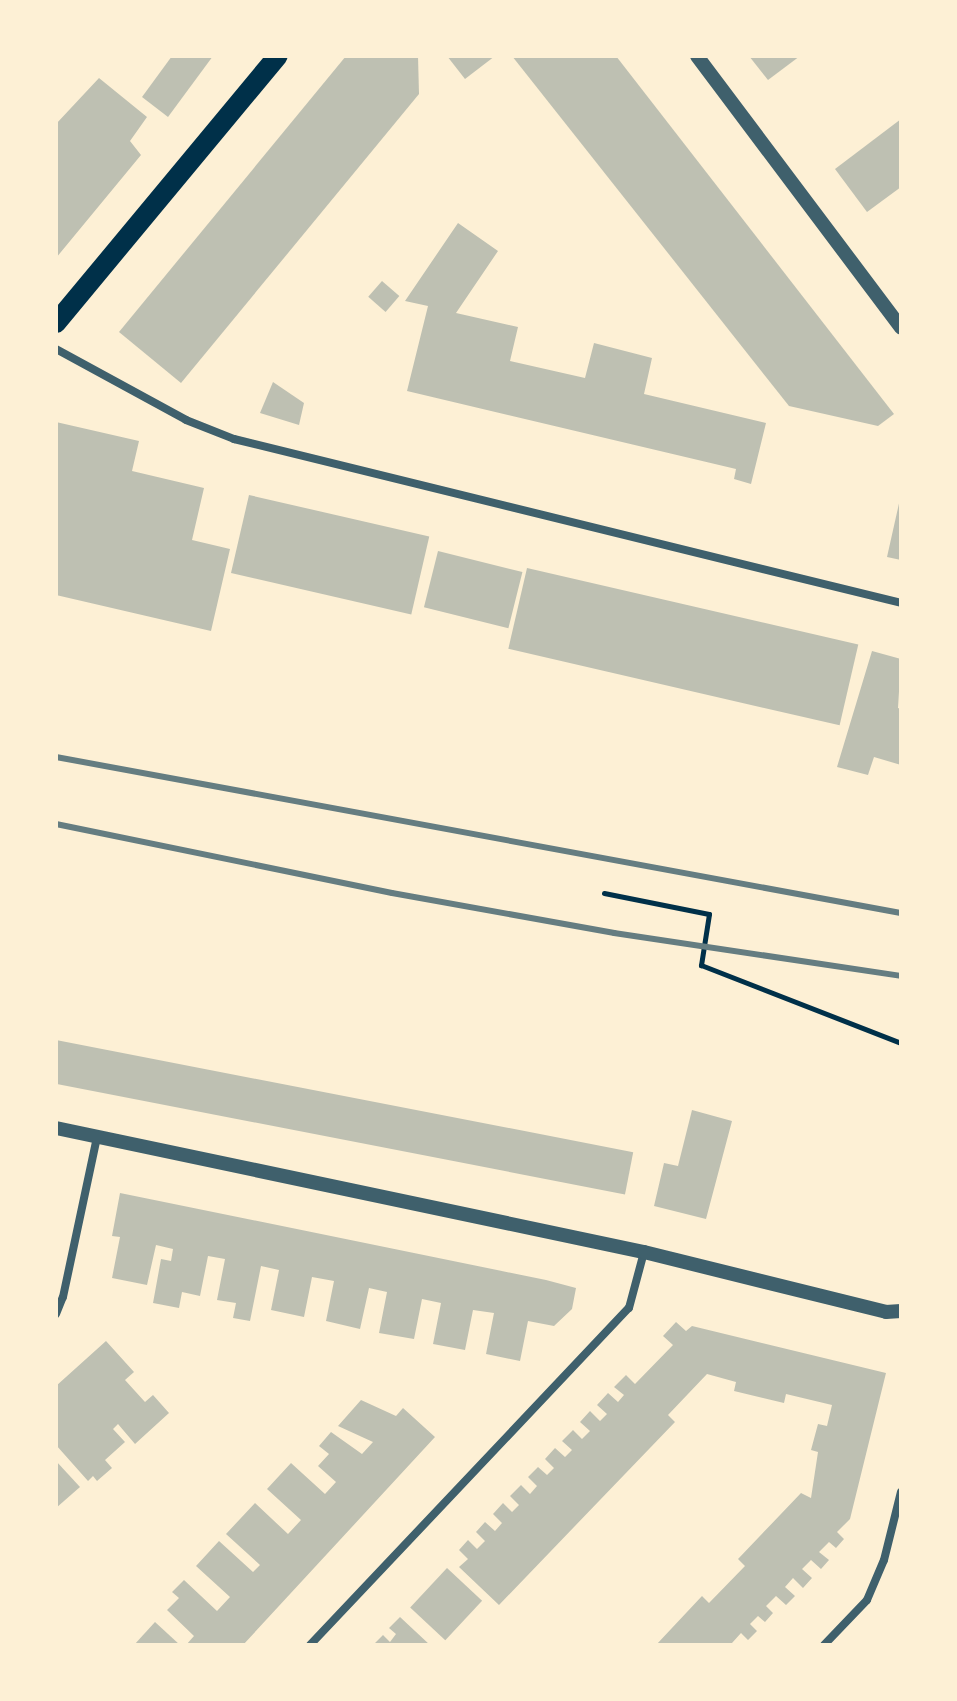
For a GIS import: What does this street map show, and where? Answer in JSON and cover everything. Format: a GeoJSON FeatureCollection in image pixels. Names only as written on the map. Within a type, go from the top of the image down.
{"type":"FeatureCollection","features":[{"type":"Feature","properties":{"kind":"main road"},"geometry":{"type":"LineString","coordinates":[[56,323],[278,56]]}},
{"type":"Feature","properties":{"kind":"street"},"geometry":{"type":"LineString","coordinates":[[697,56],[901,328]]}},
{"type":"Feature","properties":{"kind":"street"},"geometry":{"type":"LineString","coordinates":[[56,349],[186,420],[234,439],[901,603]]}},
{"type":"Feature","properties":{"kind":"street"},"geometry":{"type":"LineString","coordinates":[[56,1128],[644,1252],[886,1312],[901,1311]]}},
{"type":"Feature","properties":{"kind":"street"},"geometry":{"type":"LineString","coordinates":[[56,1314],[63,1297],[97,1137]]}},
{"type":"Feature","properties":{"kind":"street"},"geometry":{"type":"LineString","coordinates":[[310,1645],[629,1308],[644,1252]]}},
{"type":"Feature","properties":{"kind":"street"},"geometry":{"type":"LineString","coordinates":[[824,1645],[867,1600],[889,1545],[901,1492]]}},
{"type":"Feature","properties":{"kind":"street"},"geometry":{"type":"LineString","coordinates":[[889,1545],[901,1549]]}},
{"type":"Feature","properties":{"kind":"path"},"geometry":{"type":"LineString","coordinates":[[604,893],[709,914],[701,965],[901,1043]]}},
{"type":"Feature","properties":{"kind":"building"},"geometry":{"type":"Polygon","coordinates":[[[172,56],[213,56],[168,117],[142,97],[172,56]]]}},
{"type":"Feature","properties":{"kind":"building"},"geometry":{"type":"Polygon","coordinates":[[[346,56],[418,56],[419,94],[181,383],[119,332],[346,56]]]}},
{"type":"Feature","properties":{"kind":"building"},"geometry":{"type":"Polygon","coordinates":[[[447,56],[495,56],[465,79],[447,56]]]}},
{"type":"Feature","properties":{"kind":"building"},"geometry":{"type":"Polygon","coordinates":[[[512,56],[616,56],[894,414],[878,426],[789,406],[512,56]]]}},
{"type":"Feature","properties":{"kind":"building"},"geometry":{"type":"Polygon","coordinates":[[[749,56],[800,56],[768,80],[749,56]]]}},
{"type":"Feature","properties":{"kind":"building"},"geometry":{"type":"Polygon","coordinates":[[[99,78],[147,117],[130,141],[141,155],[56,258],[56,124],[99,78]]]}},
{"type":"Feature","properties":{"kind":"building"},"geometry":{"type":"Polygon","coordinates":[[[901,119],[901,187],[867,212],[835,169],[901,119]]]}},
{"type":"Feature","properties":{"kind":"building"},"geometry":{"type":"Polygon","coordinates":[[[458,223],[498,251],[456,313],[518,327],[510,361],[585,378],[594,343],[652,358],[644,394],[766,423],[751,484],[734,479],[736,469],[407,391],[428,306],[405,301],[458,223]]]}},
{"type":"Feature","properties":{"kind":"building"},"geometry":{"type":"Polygon","coordinates":[[[382,281],[399,296],[386,312],[368,297],[382,281]]]}},
{"type":"Feature","properties":{"kind":"building"},"geometry":{"type":"Polygon","coordinates":[[[273,382],[304,403],[299,425],[260,413],[273,382]]]}},
{"type":"Feature","properties":{"kind":"building"},"geometry":{"type":"Polygon","coordinates":[[[56,422],[139,441],[132,471],[204,488],[192,540],[230,549],[211,631],[56,595],[56,422]]]}},
{"type":"Feature","properties":{"kind":"building"},"geometry":{"type":"Polygon","coordinates":[[[249,495],[429,537],[411,615],[231,573],[249,495]]]}},
{"type":"Feature","properties":{"kind":"building"},"geometry":{"type":"Polygon","coordinates":[[[901,499],[901,560],[887,557],[901,499]]]}},
{"type":"Feature","properties":{"kind":"building"},"geometry":{"type":"Polygon","coordinates":[[[438,551],[522,572],[508,628],[424,607],[438,551]]]}},
{"type":"Feature","properties":{"kind":"building"},"geometry":{"type":"Polygon","coordinates":[[[527,568],[858,644],[840,725],[508,649],[527,568]]]}},
{"type":"Feature","properties":{"kind":"building"},"geometry":{"type":"Polygon","coordinates":[[[872,651],[901,659],[898,708],[901,709],[901,765],[874,757],[868,775],[837,767],[872,651]]]}},
{"type":"Feature","properties":{"kind":"building"},"geometry":{"type":"Polygon","coordinates":[[[56,1040],[633,1152],[625,1194],[56,1084],[56,1040]]]}},
{"type":"Feature","properties":{"kind":"building"},"geometry":{"type":"Polygon","coordinates":[[[692,1110],[732,1121],[706,1219],[654,1206],[664,1163],[678,1166],[692,1110]]]}},
{"type":"Feature","properties":{"kind":"building"},"geometry":{"type":"Polygon","coordinates":[[[120,1193],[546,1280],[576,1288],[572,1309],[554,1326],[528,1321],[520,1361],[486,1354],[494,1313],[473,1310],[465,1350],[433,1344],[441,1303],[422,1299],[414,1339],[379,1333],[387,1292],[369,1288],[360,1329],[326,1321],[334,1281],[312,1277],[304,1317],[271,1310],[279,1270],[261,1266],[250,1321],[233,1318],[236,1303],[217,1300],[225,1259],[208,1256],[200,1296],[182,1292],[179,1308],[153,1303],[161,1259],[171,1261],[173,1249],[156,1245],[147,1285],[112,1278],[120,1237],[112,1236],[120,1193]]]}},
{"type":"Feature","properties":{"kind":"building"},"geometry":{"type":"Polygon","coordinates":[[[676,1322],[686,1331],[692,1326],[886,1373],[850,1519],[837,1532],[844,1539],[836,1548],[829,1542],[819,1552],[829,1560],[821,1569],[811,1560],[802,1569],[812,1578],[803,1588],[793,1578],[785,1587],[795,1596],[786,1605],[776,1596],[766,1606],[773,1613],[765,1622],[758,1616],[750,1624],[757,1631],[748,1640],[741,1633],[732,1643],[734,1645],[656,1645],[702,1596],[709,1603],[745,1566],[738,1559],[801,1493],[811,1498],[818,1452],[811,1450],[818,1424],[827,1426],[832,1405],[786,1394],[784,1403],[734,1391],[736,1382],[707,1374],[668,1415],[675,1422],[499,1605],[459,1567],[468,1559],[459,1550],[468,1540],[477,1549],[485,1541],[476,1532],[485,1522],[495,1531],[502,1523],[493,1514],[503,1503],[512,1512],[519,1505],[510,1496],[521,1485],[530,1494],[537,1486],[528,1477],[538,1467],[547,1475],[554,1468],[545,1459],[555,1448],[565,1457],[572,1450],[562,1441],[573,1430],[582,1439],[590,1431],[580,1422],[590,1411],[600,1421],[607,1414],[597,1405],[608,1393],[618,1402],[624,1395],[614,1387],[626,1375],[635,1384],[673,1345],[663,1336],[676,1322]]]}},
{"type":"Feature","properties":{"kind":"building"},"geometry":{"type":"Polygon","coordinates":[[[106,1341],[134,1372],[125,1380],[145,1402],[153,1395],[169,1413],[135,1444],[118,1424],[113,1429],[125,1442],[105,1460],[112,1468],[97,1481],[93,1476],[88,1481],[56,1445],[56,1386],[106,1341]]]}},
{"type":"Feature","properties":{"kind":"building"},"geometry":{"type":"Polygon","coordinates":[[[361,1400],[396,1416],[403,1408],[435,1437],[243,1645],[186,1645],[194,1636],[167,1610],[179,1598],[172,1592],[184,1580],[217,1611],[230,1597],[196,1566],[219,1541],[253,1572],[260,1565],[226,1534],[255,1503],[288,1534],[301,1520],[267,1489],[291,1463],[325,1494],[336,1482],[318,1466],[329,1454],[319,1446],[331,1432],[362,1454],[373,1442],[338,1426],[361,1400]]]}},
{"type":"Feature","properties":{"kind":"building"},"geometry":{"type":"Polygon","coordinates":[[[56,1461],[80,1487],[56,1508],[56,1461]]]}},
{"type":"Feature","properties":{"kind":"building"},"geometry":{"type":"Polygon","coordinates":[[[447,1568],[482,1601],[445,1640],[410,1607],[447,1568]]]}},
{"type":"Feature","properties":{"kind":"building"},"geometry":{"type":"Polygon","coordinates":[[[400,1617],[430,1645],[373,1645],[383,1635],[390,1642],[396,1634],[389,1628],[400,1617]]]}},
{"type":"Feature","properties":{"kind":"building"},"geometry":{"type":"Polygon","coordinates":[[[155,1622],[180,1645],[134,1645],[155,1622]]]}},
{"type":"Feature","properties":{"kind":"railway"},"geometry":{"type":"LineString","coordinates":[[56,757],[901,913]]}},
{"type":"Feature","properties":{"kind":"railway"},"geometry":{"type":"LineString","coordinates":[[56,824],[392,893],[614,933],[901,976]]}}]}
